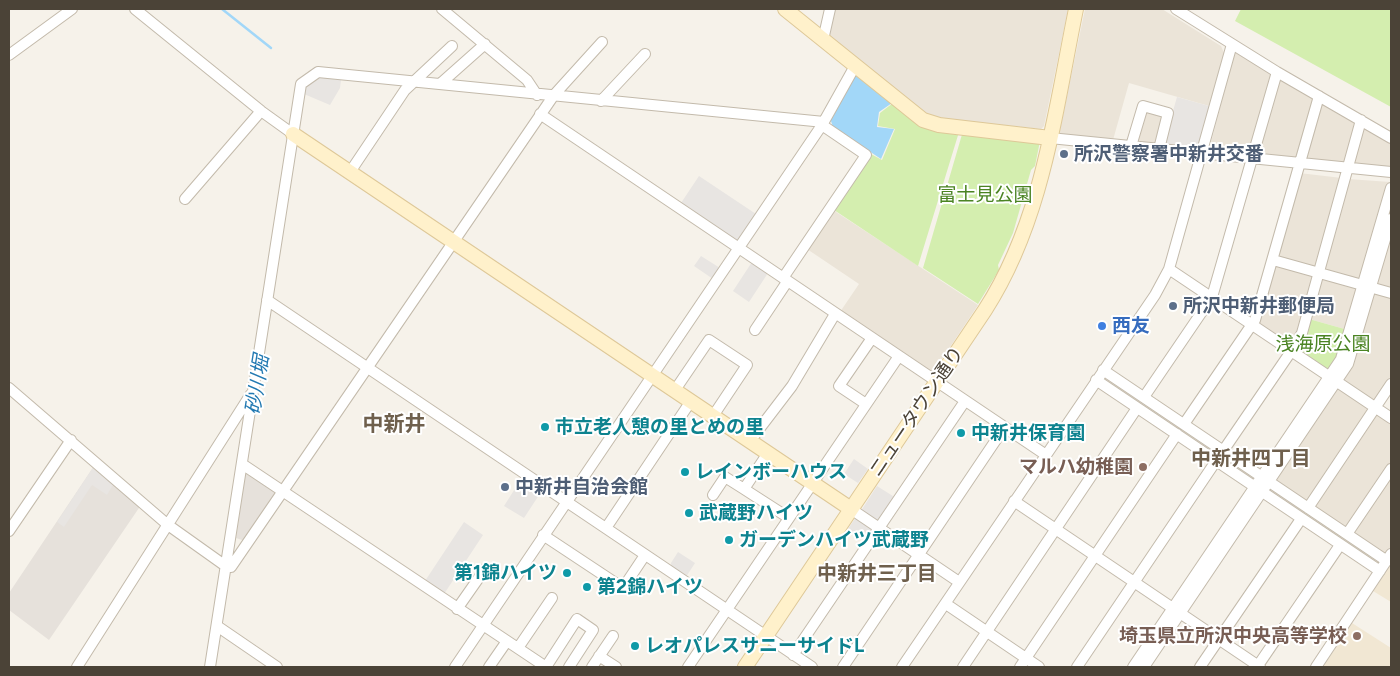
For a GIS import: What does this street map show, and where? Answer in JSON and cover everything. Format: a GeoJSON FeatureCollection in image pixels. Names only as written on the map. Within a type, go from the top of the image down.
{"type":"FeatureCollection","features":[{"type":"Feature","properties":{"kind":"street"},"geometry":{"type":"LineString","coordinates":[[9,55],[72,9]]}},
{"type":"Feature","properties":{"kind":"street"},"geometry":{"type":"LineString","coordinates":[[135,9],[261,112],[959,582]]}},
{"type":"Feature","properties":{"kind":"street"},"geometry":{"type":"LineString","coordinates":[[442,9],[527,80],[537,95]]}},
{"type":"Feature","properties":{"kind":"street"},"geometry":{"type":"LineString","coordinates":[[785,9],[911,112],[929,123],[1050,138],[1391,172]]}},
{"type":"Feature","properties":{"kind":"street"},"geometry":{"type":"LineString","coordinates":[[823,40],[830,9]]}},
{"type":"Feature","properties":{"kind":"street","name":"ニュータウン通り"},"geometry":{"type":"LineString","coordinates":[[745,667],[991,302],[1017,252],[1035,202],[1076,9]]}},
{"type":"Feature","properties":{"kind":"street"},"geometry":{"type":"LineString","coordinates":[[1176,9],[1277,72],[1391,138]]}},
{"type":"Feature","properties":{"kind":"street"},"geometry":{"type":"LineString","coordinates":[[227,567],[231,567],[284,491],[540,114],[554,95],[602,42]]}},
{"type":"Feature","properties":{"kind":"street"},"geometry":{"type":"LineString","coordinates":[[440,84],[485,44]]}},
{"type":"Feature","properties":{"kind":"street"},"geometry":{"type":"LineString","coordinates":[[902,667],[1155,295],[1169,268],[1232,44]]}},
{"type":"Feature","properties":{"kind":"street"},"geometry":{"type":"LineString","coordinates":[[350,172],[412,82],[452,46]]}},
{"type":"Feature","properties":{"kind":"street"},"geometry":{"type":"LineString","coordinates":[[601,100],[645,54]]}},
{"type":"Feature","properties":{"kind":"street"},"geometry":{"type":"LineString","coordinates":[[455,667],[823,124],[855,66]]}},
{"type":"Feature","properties":{"kind":"street"},"geometry":{"type":"LineString","coordinates":[[210,667],[301,84],[318,72],[823,124],[866,155],[755,330]]}},
{"type":"Feature","properties":{"kind":"street"},"geometry":{"type":"LineString","coordinates":[[1144,397],[1212,297],[1277,72]]}},
{"type":"Feature","properties":{"kind":"street"},"geometry":{"type":"LineString","coordinates":[[1184,424],[1252,324],[1319,96]]}},
{"type":"Feature","properties":{"kind":"street"},"geometry":{"type":"LineString","coordinates":[[1131,146],[1142,106],[1168,113],[1159,149]]}},
{"type":"Feature","properties":{"kind":"street"},"geometry":{"type":"LineString","coordinates":[[186,199],[261,112]]}},
{"type":"Feature","properties":{"kind":"street"},"geometry":{"type":"LineString","coordinates":[[540,114],[1046,455]]}},
{"type":"Feature","properties":{"kind":"street"},"geometry":{"type":"LineString","coordinates":[[1223,451],[1302,333],[1361,120]]}},
{"type":"Feature","properties":{"kind":"street"},"geometry":{"type":"LineString","coordinates":[[1368,286],[1391,188]]}},
{"type":"Feature","properties":{"kind":"street"},"geometry":{"type":"LineString","coordinates":[[1133,667],[1176,611],[1333,379],[1391,219]]}},
{"type":"Feature","properties":{"kind":"street"},"geometry":{"type":"LineString","coordinates":[[1272,260],[1391,293]]}},
{"type":"Feature","properties":{"kind":"street"},"geometry":{"type":"LineString","coordinates":[[1169,268],[1391,418]]}},
{"type":"Feature","properties":{"kind":"street"},"geometry":{"type":"LineString","coordinates":[[267,300],[812,667]]}},
{"type":"Feature","properties":{"kind":"street"},"geometry":{"type":"LineString","coordinates":[[750,441],[792,386],[835,314]]}},
{"type":"Feature","properties":{"kind":"street"},"geometry":{"type":"LineString","coordinates":[[866,404],[839,386],[872,338]]}},
{"type":"Feature","properties":{"kind":"street"},"geometry":{"type":"LineString","coordinates":[[676,390],[709,340],[747,365],[713,416]]}},
{"type":"Feature","properties":{"kind":"street"},"geometry":{"type":"LineString","coordinates":[[688,667],[899,356]]}},
{"type":"Feature","properties":{"kind":"street"},"geometry":{"type":"LineString","coordinates":[[1103,370],[1265,480],[1348,534],[1389,558],[1316,667]]}},
{"type":"Feature","properties":{"kind":"street"},"geometry":{"type":"LineString","coordinates":[[1096,380],[1380,571]]}},
{"type":"Feature","properties":{"kind":"street"},"geometry":{"type":"LineString","coordinates":[[1308,508],[1391,384]]}},
{"type":"Feature","properties":{"kind":"street"},"geometry":{"type":"LineString","coordinates":[[9,388],[168,524],[227,567]]}},
{"type":"Feature","properties":{"kind":"street"},"geometry":{"type":"LineString","coordinates":[[77,667],[253,390]]}},
{"type":"Feature","properties":{"kind":"street"},"geometry":{"type":"LineString","coordinates":[[606,528],[691,401]]}},
{"type":"Feature","properties":{"kind":"street"},"geometry":{"type":"LineString","coordinates":[[794,655],[965,401]]}},
{"type":"Feature","properties":{"kind":"street"},"geometry":{"type":"LineString","coordinates":[[963,667],[1137,408]]}},
{"type":"Feature","properties":{"kind":"street"},"geometry":{"type":"LineString","coordinates":[[842,667],[1004,428]]}},
{"type":"Feature","properties":{"kind":"street"},"geometry":{"type":"LineString","coordinates":[[1023,663],[1177,434]]}},
{"type":"Feature","properties":{"kind":"street"},"geometry":{"type":"LineString","coordinates":[[9,531],[71,440]]}},
{"type":"Feature","properties":{"kind":"street"},"geometry":{"type":"LineString","coordinates":[[744,489],[768,453]]}},
{"type":"Feature","properties":{"kind":"street"},"geometry":{"type":"LineString","coordinates":[[1077,667],[1216,461]]}},
{"type":"Feature","properties":{"kind":"street"},"geometry":{"type":"LineString","coordinates":[[242,464],[546,667],[577,619],[593,630],[569,667]]}},
{"type":"Feature","properties":{"kind":"street"},"geometry":{"type":"LineString","coordinates":[[1348,534],[1391,469]]}},
{"type":"Feature","properties":{"kind":"street"},"geometry":{"type":"LineString","coordinates":[[713,494],[725,477],[788,518]]}},
{"type":"Feature","properties":{"kind":"street"},"geometry":{"type":"LineString","coordinates":[[1014,501],[1258,667],[1340,545]]}},
{"type":"Feature","properties":{"kind":"street"},"geometry":{"type":"LineString","coordinates":[[1200,667],[1301,518]]}},
{"type":"Feature","properties":{"kind":"street"},"geometry":{"type":"LineString","coordinates":[[544,535],[623,588],[645,555]]}},
{"type":"Feature","properties":{"kind":"street"},"geometry":{"type":"LineString","coordinates":[[457,609],[485,569]]}},
{"type":"Feature","properties":{"kind":"street"},"geometry":{"type":"LineString","coordinates":[[518,648],[552,598]]}},
{"type":"Feature","properties":{"kind":"street"},"geometry":{"type":"LineString","coordinates":[[946,604],[987,632],[1023,663],[1039,667]]}},
{"type":"Feature","properties":{"kind":"street"},"geometry":{"type":"LineString","coordinates":[[1144,667],[1176,611]]}},
{"type":"Feature","properties":{"kind":"street"},"geometry":{"type":"LineString","coordinates":[[216,626],[278,667]]}},
{"type":"Feature","properties":{"kind":"street"},"geometry":{"type":"LineString","coordinates":[[592,667],[613,636]]}},
{"type":"Feature","properties":{"kind":"street"},"geometry":{"type":"LineString","coordinates":[[489,667],[507,641]]}},
{"type":"Feature","properties":{"kind":"street"},"geometry":{"type":"LineString","coordinates":[[599,656],[616,667]]}},
{"type":"Feature","properties":{"kind":"shaded area"},"geometry":{"type":"Polygon","coordinates":[[[834,9],[1068,10],[1044,126],[1041,129],[944,119],[925,114],[828,35],[834,9]]]}},
{"type":"Feature","properties":{"kind":"shaded area"},"geometry":{"type":"Polygon","coordinates":[[[1085,9],[1162,9],[1221,46],[1224,53],[1209,106],[1129,83],[1113,140],[1059,135],[1085,9]]]}},
{"type":"Feature","properties":{"kind":"shaded area"},"geometry":{"type":"Polygon","coordinates":[[[1235,51],[1270,72],[1272,77],[1248,154],[1209,150],[1235,51]]]}},
{"type":"Feature","properties":{"kind":"shaded area"},"geometry":{"type":"Polygon","coordinates":[[[318,77],[341,80],[340,88],[330,105],[304,94],[305,86],[318,77]]]}},
{"type":"Feature","properties":{"kind":"shaded area"},"geometry":{"type":"Polygon","coordinates":[[[1280,78],[1312,96],[1314,101],[1298,158],[1259,156],[1257,153],[1280,78]]]}},
{"type":"Feature","properties":{"kind":"shaded area"},"geometry":{"type":"Polygon","coordinates":[[[1177,97],[1209,106],[1197,149],[1163,146],[1177,97]]]}},
{"type":"Feature","properties":{"kind":"shaded area"},"geometry":{"type":"Polygon","coordinates":[[[1323,103],[1355,121],[1357,126],[1344,163],[1304,158],[1319,105],[1323,103]]]}},
{"type":"Feature","properties":{"kind":"shaded area"},"geometry":{"type":"Polygon","coordinates":[[[1147,110],[1163,115],[1155,145],[1138,144],[1135,141],[1147,110]]]}},
{"type":"Feature","properties":{"kind":"shaded area"},"geometry":{"type":"Polygon","coordinates":[[[1365,127],[1391,142],[1391,169],[1354,165],[1353,162],[1363,128],[1365,127]]]}},
{"type":"Feature","properties":{"kind":"shaded area"},"geometry":{"type":"Polygon","coordinates":[[[1299,173],[1342,178],[1317,265],[1314,267],[1278,257],[1299,173]]]}},
{"type":"Feature","properties":{"kind":"shaded area"},"geometry":{"type":"Polygon","coordinates":[[[699,176],[756,214],[736,245],[679,206],[699,176]]]}},
{"type":"Feature","properties":{"kind":"shaded area"},"geometry":{"type":"Polygon","coordinates":[[[1348,179],[1390,182],[1363,277],[1359,280],[1324,270],[1348,179]]]}},
{"type":"Feature","properties":{"kind":"shaded area"},"geometry":{"type":"Polygon","coordinates":[[[833,210],[978,305],[932,374],[840,312],[859,284],[807,249],[833,210]]]}},
{"type":"Feature","properties":{"kind":"shaded area"},"geometry":{"type":"Polygon","coordinates":[[[1391,228],[1391,289],[1378,286],[1376,282],[1391,228]]]}},
{"type":"Feature","properties":{"kind":"shaded area"},"geometry":{"type":"Polygon","coordinates":[[[701,256],[720,268],[713,279],[694,266],[701,256]]]}},
{"type":"Feature","properties":{"kind":"shaded area"},"geometry":{"type":"Polygon","coordinates":[[[752,262],[768,273],[749,302],[733,291],[752,262]]]}},
{"type":"Feature","properties":{"kind":"shaded area"},"geometry":{"type":"Polygon","coordinates":[[[1276,264],[1312,274],[1314,278],[1299,331],[1292,343],[1288,345],[1258,324],[1276,264]]]}},
{"type":"Feature","properties":{"kind":"shaded area"},"geometry":{"type":"Polygon","coordinates":[[[1323,277],[1357,287],[1348,330],[1309,319],[1319,280],[1323,277]]]}},
{"type":"Feature","properties":{"kind":"shaded area"},"geometry":{"type":"Polygon","coordinates":[[[1375,293],[1391,298],[1391,376],[1374,401],[1343,381],[1343,376],[1375,293]]]}},
{"type":"Feature","properties":{"kind":"shaded area"},"geometry":{"type":"Polygon","coordinates":[[[1339,387],[1369,407],[1370,412],[1308,502],[1304,503],[1274,479],[1339,387]]]}},
{"type":"Feature","properties":{"kind":"shaded area"},"geometry":{"type":"Polygon","coordinates":[[[1378,413],[1391,422],[1391,463],[1348,528],[1343,529],[1314,510],[1314,505],[1378,413]]]}},
{"type":"Feature","properties":{"kind":"shaded area"},"geometry":{"type":"Polygon","coordinates":[[[854,459],[868,469],[858,483],[844,474],[854,459]]]}},
{"type":"Feature","properties":{"kind":"shaded area"},"geometry":{"type":"Polygon","coordinates":[[[94,466],[141,505],[49,640],[9,610],[9,593],[94,466]]]}},
{"type":"Feature","properties":{"kind":"shaded area"},"geometry":{"type":"Polygon","coordinates":[[[94,466],[113,481],[113,485],[107,495],[92,485],[64,527],[57,522],[94,466]]]}},
{"type":"Feature","properties":{"kind":"shaded area"},"geometry":{"type":"Polygon","coordinates":[[[246,470],[279,492],[245,541],[236,538],[246,470]]]}},
{"type":"Feature","properties":{"kind":"shaded area"},"geometry":{"type":"Polygon","coordinates":[[[1391,474],[1391,547],[1386,554],[1382,555],[1353,535],[1353,531],[1391,474]]]}},
{"type":"Feature","properties":{"kind":"shaded area"},"geometry":{"type":"Polygon","coordinates":[[[523,476],[543,489],[524,518],[504,506],[523,476]]]}},
{"type":"Feature","properties":{"kind":"shaded area"},"geometry":{"type":"Polygon","coordinates":[[[877,486],[896,498],[881,521],[877,522],[861,511],[877,486]]]}},
{"type":"Feature","properties":{"kind":"shaded area"},"geometry":{"type":"Polygon","coordinates":[[[856,517],[873,528],[866,542],[848,529],[856,517]]]}},
{"type":"Feature","properties":{"kind":"shaded area"},"geometry":{"type":"Polygon","coordinates":[[[464,522],[483,535],[444,594],[425,581],[464,522]]]}},
{"type":"Feature","properties":{"kind":"shaded area"},"geometry":{"type":"Polygon","coordinates":[[[678,552],[695,563],[686,577],[671,567],[671,563],[678,552]]]}},
{"type":"Feature","properties":{"kind":"shaded area"},"geometry":{"type":"Polygon","coordinates":[[[1391,564],[1391,602],[1373,591],[1391,564]]]}},
{"type":"Feature","properties":{"kind":"shaded area","name":"埼玉県立所沢中央高等学校"},"geometry":{"type":"Polygon","coordinates":[[[1352,623],[1391,648],[1391,667],[1323,667],[1352,623]]]}},
{"type":"Feature","properties":{"kind":"green space"},"geometry":{"type":"Polygon","coordinates":[[[1241,9],[1391,9],[1391,107],[1235,21],[1241,9]]]}},
{"type":"Feature","properties":{"kind":"green space"},"geometry":{"type":"Polygon","coordinates":[[[893,103],[959,132],[918,266],[834,210],[871,154],[882,160],[895,129],[878,126],[880,113],[893,103]]]}},
{"type":"Feature","properties":{"kind":"green space","name":"富士見公園"},"geometry":{"type":"Polygon","coordinates":[[[963,131],[1040,141],[1035,166],[1031,170],[1013,233],[998,265],[999,270],[978,304],[923,268],[963,131]]]}},
{"type":"Feature","properties":{"kind":"green space","name":"浅海原公園"},"geometry":{"type":"Polygon","coordinates":[[[1309,319],[1348,330],[1342,348],[1331,369],[1327,370],[1298,351],[1297,347],[1309,319]]]}},
{"type":"Feature","properties":{"kind":"water"},"geometry":{"type":"Polygon","coordinates":[[[854,76],[858,76],[892,103],[879,112],[877,127],[894,129],[881,159],[833,127],[830,118],[854,76]]]}},
{"type":"Feature","properties":{"kind":"waterway","name":"砂川堀"},"geometry":{"type":"LineString","coordinates":[[222,9],[271,48]]}},
{"type":"Feature","properties":{"kind":"place","name":"所沢警察署中新井交番"},"geometry":{"type":"Point","coordinates":[1064,154]}},
{"type":"Feature","properties":{"kind":"place","name":"所沢中新井郵便局"},"geometry":{"type":"Point","coordinates":[1173,306]}},
{"type":"Feature","properties":{"kind":"place","name":"西友"},"geometry":{"type":"Point","coordinates":[1102,326]}},
{"type":"Feature","properties":{"kind":"place","name":"市立老人憩の里とめの里"},"geometry":{"type":"Point","coordinates":[545,427]}},
{"type":"Feature","properties":{"kind":"place","name":"中新井保育園"},"geometry":{"type":"Point","coordinates":[961,433]}},
{"type":"Feature","properties":{"kind":"place","name":"マルハ幼稚園"},"geometry":{"type":"Point","coordinates":[1143,467]}},
{"type":"Feature","properties":{"kind":"place","name":"レインボーハウス"},"geometry":{"type":"Point","coordinates":[685,472]}},
{"type":"Feature","properties":{"kind":"place","name":"中新井自治会館"},"geometry":{"type":"Point","coordinates":[505,487]}},
{"type":"Feature","properties":{"kind":"place","name":"武蔵野ハイツ"},"geometry":{"type":"Point","coordinates":[689,513]}},
{"type":"Feature","properties":{"kind":"place","name":"ガーデンハイツ武蔵野"},"geometry":{"type":"Point","coordinates":[729,540]}},
{"type":"Feature","properties":{"kind":"place","name":"第1錦ハイツ"},"geometry":{"type":"Point","coordinates":[567,573]}},
{"type":"Feature","properties":{"kind":"place","name":"第2錦ハイツ"},"geometry":{"type":"Point","coordinates":[587,587]}},
{"type":"Feature","properties":{"kind":"place","name":"埼玉県立所沢中央高等学校"},"geometry":{"type":"Point","coordinates":[1357,636]}},
{"type":"Feature","properties":{"kind":"place","name":"レオパレスサニーサイドL"},"geometry":{"type":"Point","coordinates":[635,646]}},
{"type":"Feature","properties":{"kind":"district","name":"中新井"},"geometry":{"type":"Point","coordinates":[394,425]}},
{"type":"Feature","properties":{"kind":"district","name":"中新井四丁目"},"geometry":{"type":"Point","coordinates":[1251,459]}},
{"type":"Feature","properties":{"kind":"district","name":"中新井三丁目"},"geometry":{"type":"Point","coordinates":[877,574]}}]}
